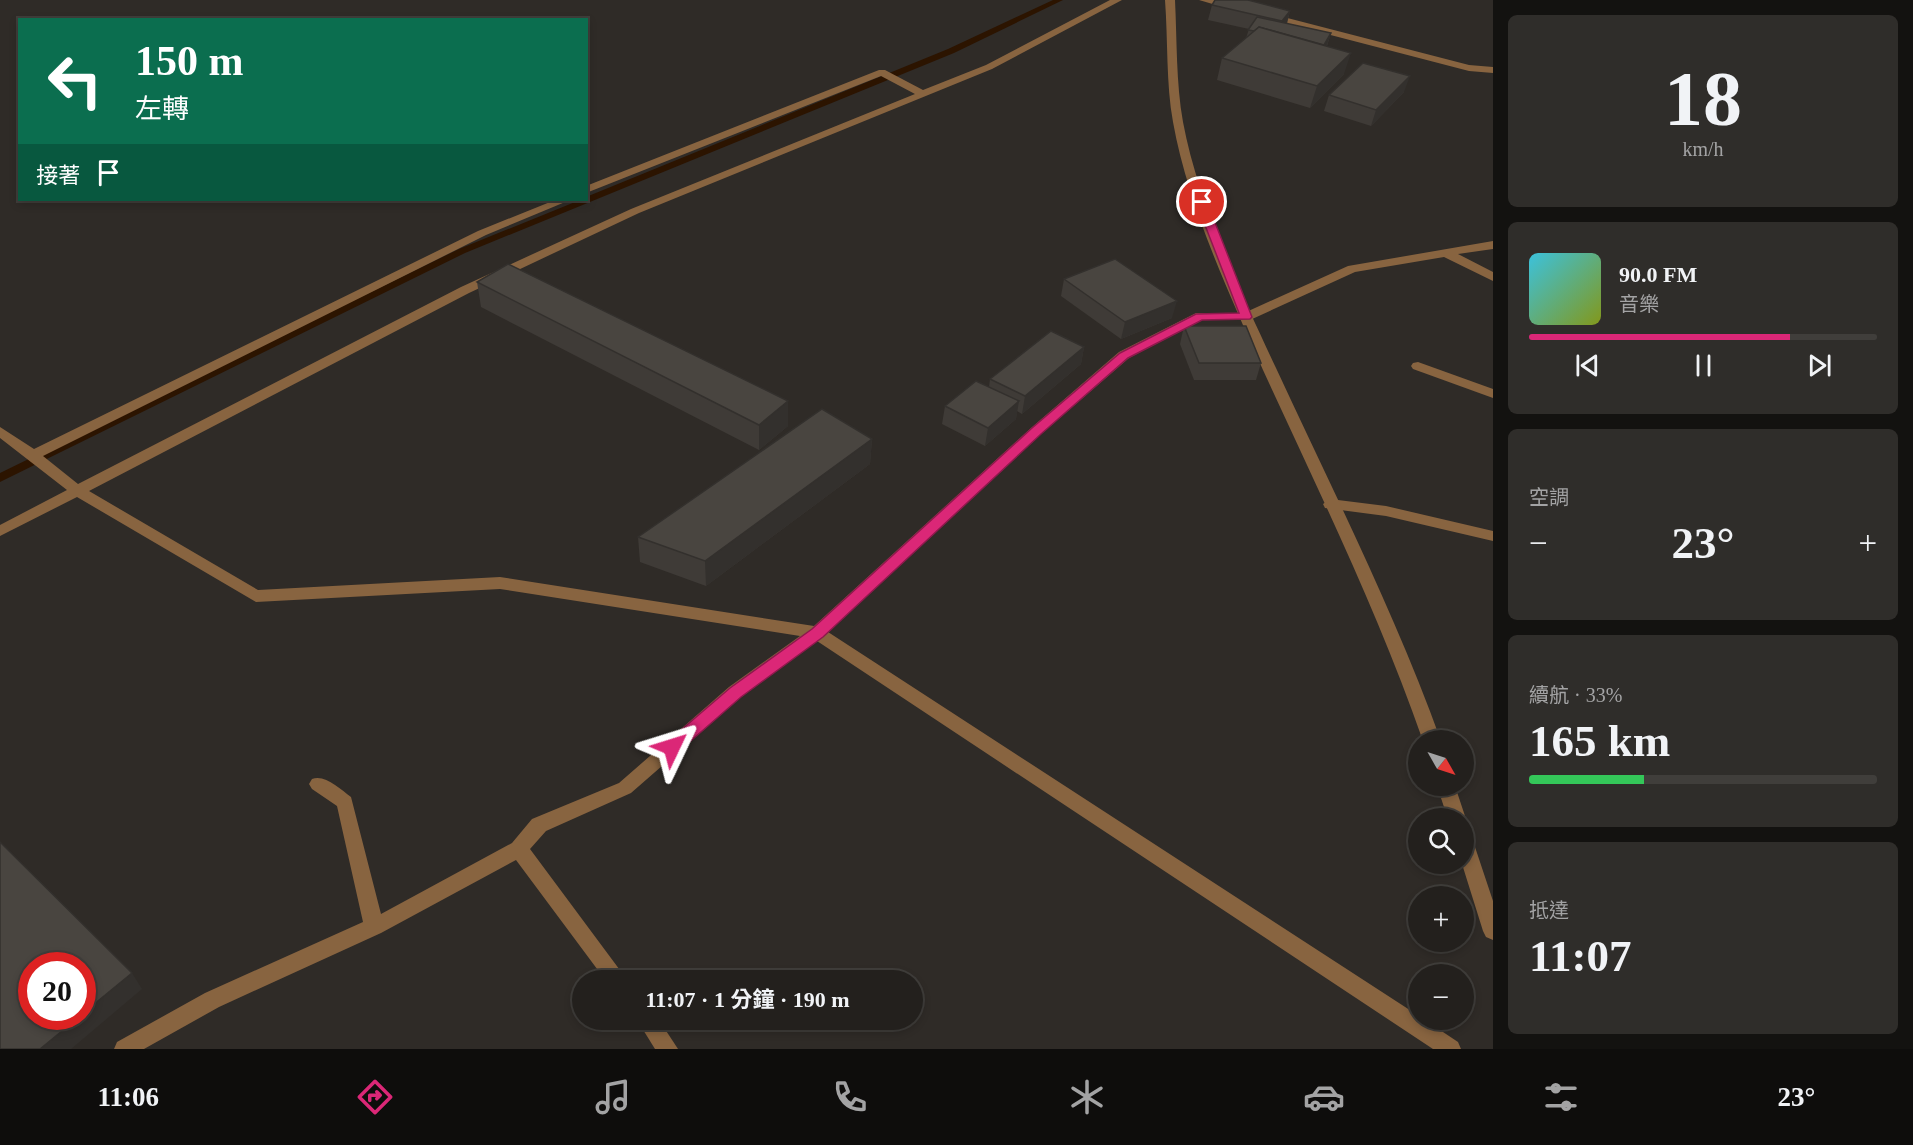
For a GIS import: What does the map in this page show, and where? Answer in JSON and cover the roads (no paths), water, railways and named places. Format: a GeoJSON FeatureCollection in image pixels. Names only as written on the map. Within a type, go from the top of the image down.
{"type":"FeatureCollection","features":[{"type":"Feature","properties":{"kind":"street"},"geometry":{"type":"LineString","coordinates":[[0,531],[465,290],[635,211],[926,95],[989,67],[1117,0]]}},
{"type":"Feature","properties":{"kind":"street"},"geometry":{"type":"LineString","coordinates":[[1170,0],[1178,121],[1188,162],[1208,222],[1246,317],[1407,670],[1428,730]]}},
{"type":"Feature","properties":{"kind":"street"},"geometry":{"type":"LineString","coordinates":[[1204,0],[1239,9]]}},
{"type":"Feature","properties":{"kind":"street"},"geometry":{"type":"LineString","coordinates":[[1262,15],[1469,68],[1493,70]]}},
{"type":"Feature","properties":{"kind":"street"},"geometry":{"type":"LineString","coordinates":[[588,189],[882,72],[926,95]]}},
{"type":"Feature","properties":{"kind":"street"},"geometry":{"type":"LineString","coordinates":[[33,455],[482,232],[561,201]]}},
{"type":"Feature","properties":{"kind":"street"},"geometry":{"type":"LineString","coordinates":[[124,1049],[212,1000],[374,927],[519,849],[539,825],[625,788],[735,692],[818,633],[1036,431],[1124,355],[1200,316],[1246,317],[1352,269],[1493,245]]}},
{"type":"Feature","properties":{"kind":"street"},"geometry":{"type":"LineString","coordinates":[[1448,254],[1493,277]]}},
{"type":"Feature","properties":{"kind":"street"},"geometry":{"type":"LineString","coordinates":[[1418,366],[1493,394]]}},
{"type":"Feature","properties":{"kind":"street"},"geometry":{"type":"LineString","coordinates":[[0,431],[77,491],[256,596],[500,583],[818,633],[1451,1049]]}},
{"type":"Feature","properties":{"kind":"street"},"geometry":{"type":"LineString","coordinates":[[1330,504],[1386,511],[1493,536]]}},
{"type":"Feature","properties":{"kind":"street"},"geometry":{"type":"LineString","coordinates":[[318,784],[345,802],[374,927]]}},
{"type":"Feature","properties":{"kind":"street"},"geometry":{"type":"LineString","coordinates":[[519,849],[610,970]]}},
{"type":"Feature","properties":{"kind":"street"},"geometry":{"type":"LineString","coordinates":[[1474,872],[1493,931]]}},
{"type":"Feature","properties":{"kind":"street"},"geometry":{"type":"LineString","coordinates":[[654,1030],[668,1049]]}},
{"type":"Feature","properties":{"kind":"waterway"},"geometry":{"type":"LineString","coordinates":[[588,199],[951,51],[1059,0]]}},
{"type":"Feature","properties":{"kind":"waterway"},"geometry":{"type":"LineString","coordinates":[[0,478],[462,251],[584,201]]}}]}
